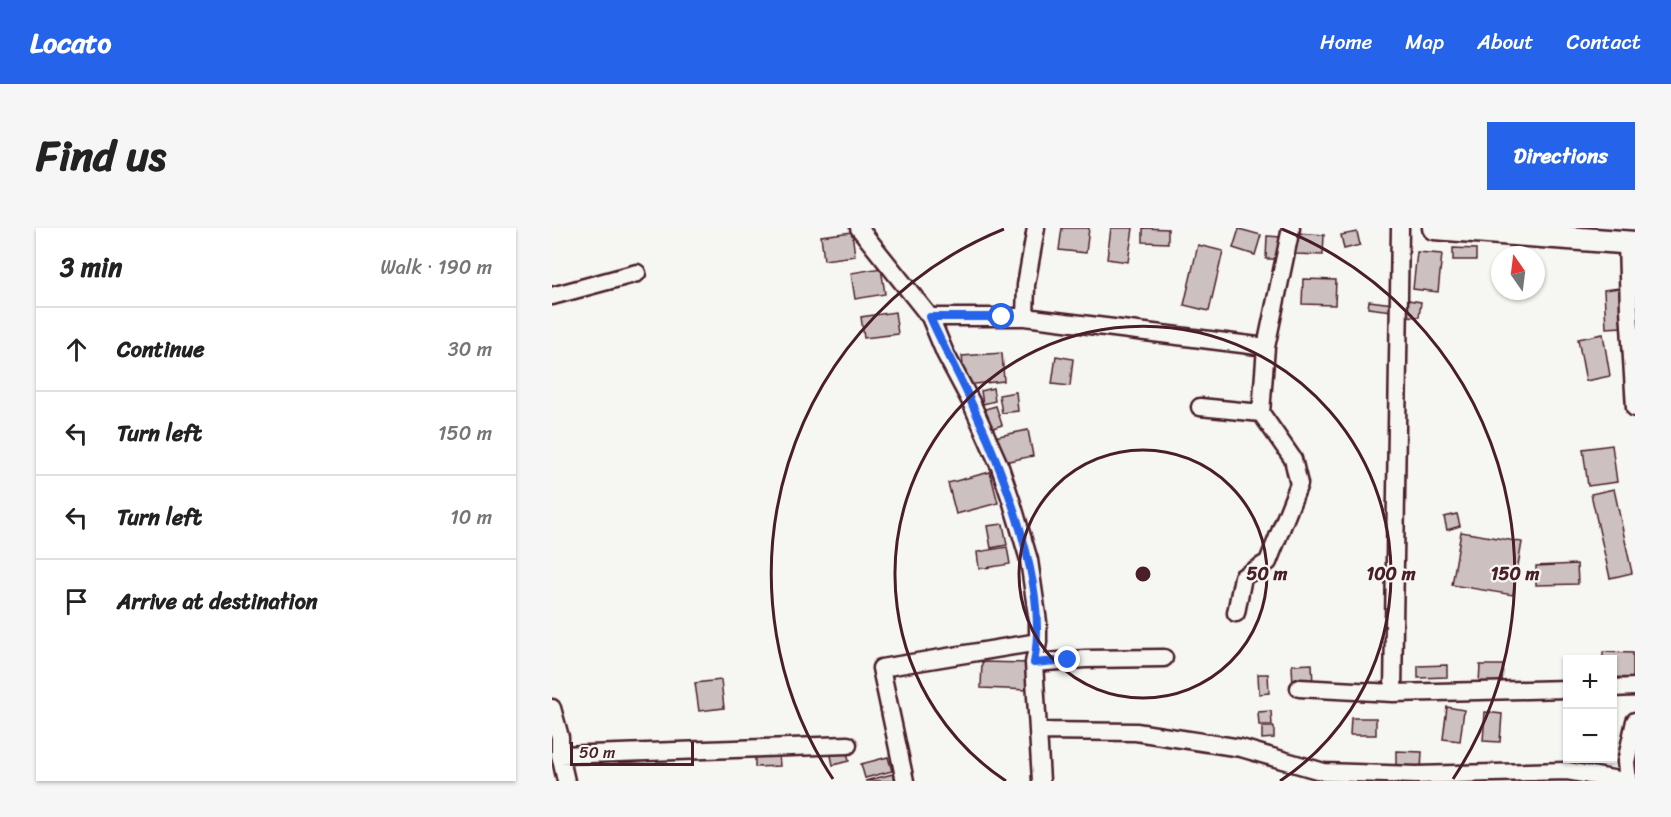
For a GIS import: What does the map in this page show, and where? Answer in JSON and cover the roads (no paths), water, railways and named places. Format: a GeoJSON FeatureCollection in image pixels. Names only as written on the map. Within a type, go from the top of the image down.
{"type":"FeatureCollection","features":[{"type":"Feature","properties":{"kind":"street"},"geometry":{"type":"LineString","coordinates":[[859,228],[930,317],[1000,467],[1012,503],[1029,560],[1038,622],[1038,642],[1034,663],[1041,781]]}},
{"type":"Feature","properties":{"kind":"street"},"geometry":{"type":"LineString","coordinates":[[1025,317],[1026,285],[1035,228]]}},
{"type":"Feature","properties":{"kind":"street"},"geometry":{"type":"LineString","coordinates":[[1236,613],[1243,577],[1268,562],[1299,484],[1293,459],[1261,413],[1266,347],[1291,228]]}},
{"type":"Feature","properties":{"kind":"street"},"geometry":{"type":"LineString","coordinates":[[1393,693],[1400,228]]}},
{"type":"Feature","properties":{"kind":"street"},"geometry":{"type":"LineString","coordinates":[[1444,228],[1631,243],[1629,309],[1635,408]]}},
{"type":"Feature","properties":{"kind":"street"},"geometry":{"type":"LineString","coordinates":[[552,296],[637,273]]}},
{"type":"Feature","properties":{"kind":"street"},"geometry":{"type":"LineString","coordinates":[[930,317],[1025,317],[1266,347]]}},
{"type":"Feature","properties":{"kind":"street"},"geometry":{"type":"LineString","coordinates":[[1200,407],[1261,413]]}},
{"type":"Feature","properties":{"kind":"street"},"geometry":{"type":"LineString","coordinates":[[905,781],[881,668],[1038,642]]}},
{"type":"Feature","properties":{"kind":"street"},"geometry":{"type":"LineString","coordinates":[[1034,663],[1085,659],[1164,658]]}},
{"type":"Feature","properties":{"kind":"street"},"geometry":{"type":"LineString","coordinates":[[1617,688],[1635,687]]}},
{"type":"Feature","properties":{"kind":"street"},"geometry":{"type":"LineString","coordinates":[[1299,688],[1393,693],[1563,689]]}},
{"type":"Feature","properties":{"kind":"street"},"geometry":{"type":"LineString","coordinates":[[552,708],[566,781]]}},
{"type":"Feature","properties":{"kind":"street"},"geometry":{"type":"LineString","coordinates":[[1038,731],[1136,732],[1240,748],[1324,772],[1416,775],[1567,771],[1626,781],[1626,762],[1635,721]]}},
{"type":"Feature","properties":{"kind":"street"},"geometry":{"type":"LineString","coordinates":[[560,755],[848,745]]}}]}
